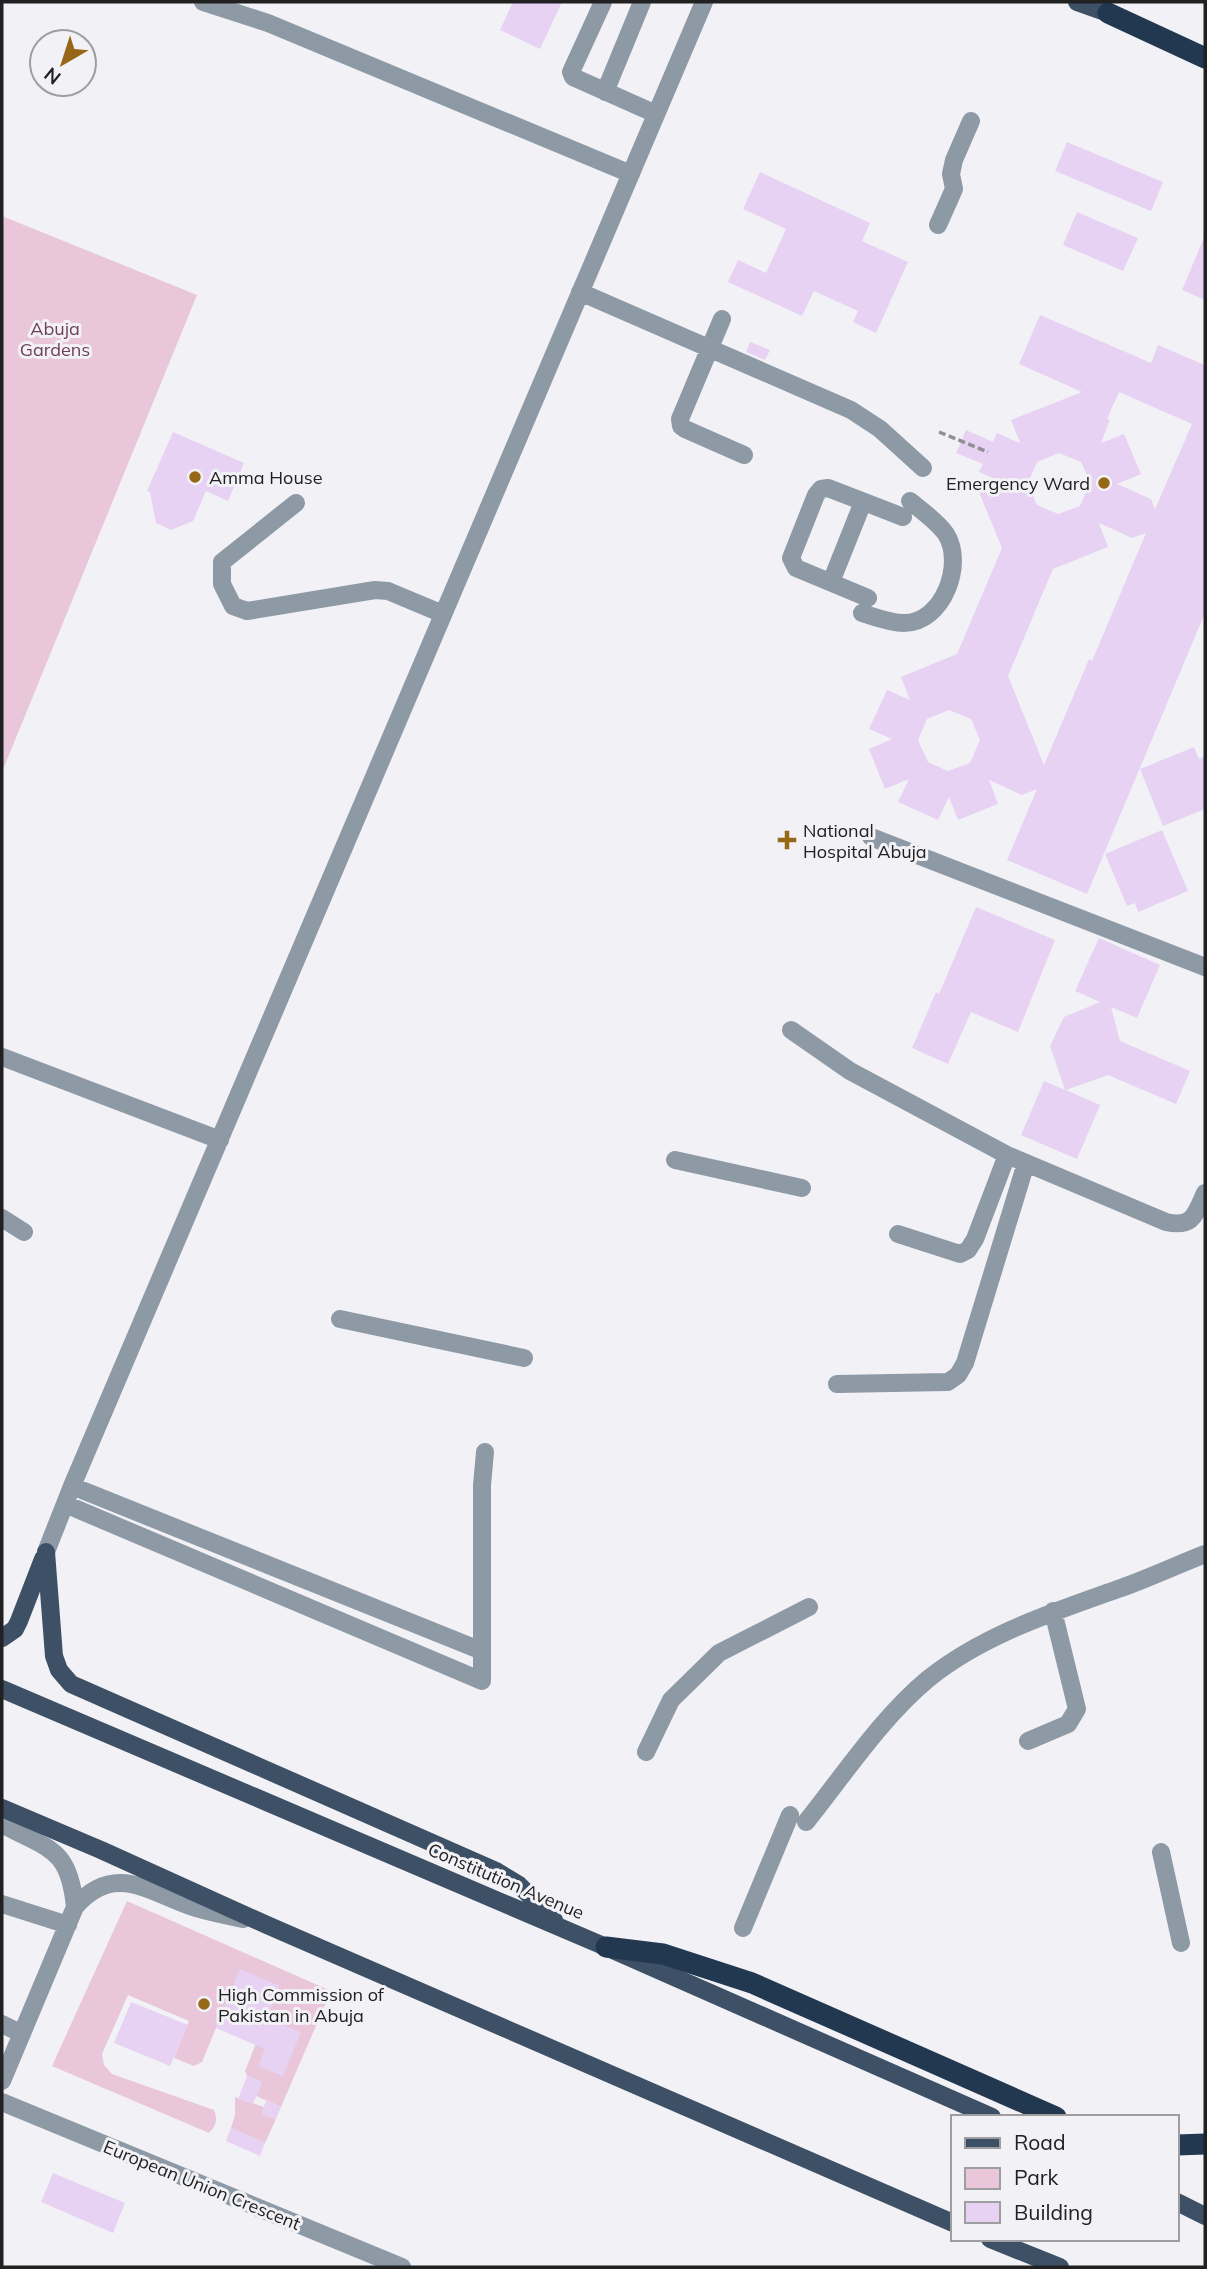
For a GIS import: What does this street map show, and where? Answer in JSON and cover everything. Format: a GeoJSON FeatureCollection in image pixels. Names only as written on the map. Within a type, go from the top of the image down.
{"type":"FeatureCollection","features":[{"type":"Feature","properties":{"kind":"highway"},"geometry":{"type":"LineString","coordinates":[[1108,13],[1205,57]]}},
{"type":"Feature","properties":{"kind":"highway"},"geometry":{"type":"LineString","coordinates":[[606,1947],[663,1954],[752,1983],[1051,2115]]}},
{"type":"Feature","properties":{"kind":"highway"},"geometry":{"type":"LineString","coordinates":[[1179,2145],[1205,2144]]}},
{"type":"Feature","properties":{"kind":"main road"},"geometry":{"type":"LineString","coordinates":[[1077,2],[1108,13]]}},
{"type":"Feature","properties":{"kind":"main road"},"geometry":{"type":"LineString","coordinates":[[2,1638],[15,1629],[46,1552]]}},
{"type":"Feature","properties":{"kind":"main road"},"geometry":{"type":"LineString","coordinates":[[46,1552],[54,1656],[59,1671],[71,1684],[496,1871],[519,1885],[561,1927]]}},
{"type":"Feature","properties":{"kind":"main road","name":"Constitution Avenue"},"geometry":{"type":"LineString","coordinates":[[2,1689],[561,1927],[987,2115]]}},
{"type":"Feature","properties":{"kind":"main road"},"geometry":{"type":"LineString","coordinates":[[2,1808],[951,2222]]}},
{"type":"Feature","properties":{"kind":"main road"},"geometry":{"type":"LineString","coordinates":[[1179,2203],[1205,2216]]}},
{"type":"Feature","properties":{"kind":"main road"},"geometry":{"type":"LineString","coordinates":[[995,2241],[1060,2267]]}},
{"type":"Feature","properties":{"kind":"street"},"geometry":{"type":"LineString","coordinates":[[203,2],[268,23],[631,174]]}},
{"type":"Feature","properties":{"kind":"street"},"geometry":{"type":"LineString","coordinates":[[241,14],[256,2]]}},
{"type":"Feature","properties":{"kind":"street"},"geometry":{"type":"LineString","coordinates":[[603,2],[571,72],[578,81],[656,114]]}},
{"type":"Feature","properties":{"kind":"street"},"geometry":{"type":"LineString","coordinates":[[605,92],[642,2]]}},
{"type":"Feature","properties":{"kind":"street"},"geometry":{"type":"LineString","coordinates":[[46,1552],[704,2]]}},
{"type":"Feature","properties":{"kind":"street"},"geometry":{"type":"LineString","coordinates":[[938,225],[954,190],[951,174],[954,160],[971,121]]}},
{"type":"Feature","properties":{"kind":"street"},"geometry":{"type":"LineString","coordinates":[[580,292],[851,410],[880,429],[923,468]]}},
{"type":"Feature","properties":{"kind":"street"},"geometry":{"type":"LineString","coordinates":[[722,319],[680,419],[681,426],[744,455]]}},
{"type":"Feature","properties":{"kind":"street"},"geometry":{"type":"LineString","coordinates":[[828,488],[863,502],[906,509],[947,535],[952,555],[951,577],[943,597],[932,613],[905,624],[865,606],[831,582],[796,568],[791,558],[816,495],[821,489],[828,488]]}},
{"type":"Feature","properties":{"kind":"street"},"geometry":{"type":"LineString","coordinates":[[831,582],[863,502]]}},
{"type":"Feature","properties":{"kind":"street"},"geometry":{"type":"LineString","coordinates":[[296,503],[222,562],[222,584],[233,606],[247,611],[375,590],[388,591],[443,614]]}},
{"type":"Feature","properties":{"kind":"street"},"geometry":{"type":"LineString","coordinates":[[872,837],[1203,964]]}},
{"type":"Feature","properties":{"kind":"street"},"geometry":{"type":"LineString","coordinates":[[791,1030],[850,1071],[1007,1155],[1166,1223],[1188,1223],[1205,1193]]}},
{"type":"Feature","properties":{"kind":"street"},"geometry":{"type":"LineString","coordinates":[[2,1057],[220,1140]]}},
{"type":"Feature","properties":{"kind":"street"},"geometry":{"type":"LineString","coordinates":[[898,1234],[960,1254],[968,1250],[975,1239],[1007,1155]]}},
{"type":"Feature","properties":{"kind":"street"},"geometry":{"type":"LineString","coordinates":[[675,1160],[802,1188]]}},
{"type":"Feature","properties":{"kind":"street"},"geometry":{"type":"LineString","coordinates":[[837,1384],[948,1382],[958,1375],[965,1363],[1026,1163]]}},
{"type":"Feature","properties":{"kind":"street"},"geometry":{"type":"LineString","coordinates":[[2,1217],[24,1232]]}},
{"type":"Feature","properties":{"kind":"street"},"geometry":{"type":"LineString","coordinates":[[340,1319],[524,1358]]}},
{"type":"Feature","properties":{"kind":"street"},"geometry":{"type":"LineString","coordinates":[[65,1504],[482,1681],[482,1485],[485,1452]]}},
{"type":"Feature","properties":{"kind":"street"},"geometry":{"type":"LineString","coordinates":[[72,1486],[482,1651]]}},
{"type":"Feature","properties":{"kind":"street"},"geometry":{"type":"LineString","coordinates":[[743,1928],[798,1818],[892,1714],[928,1680],[971,1649],[1053,1611],[1123,1587],[1205,1554]]}},
{"type":"Feature","properties":{"kind":"street"},"geometry":{"type":"LineString","coordinates":[[646,1752],[671,1700],[719,1653],[809,1607]]}},
{"type":"Feature","properties":{"kind":"street"},"geometry":{"type":"LineString","coordinates":[[1028,1741],[1068,1724],[1077,1709],[1053,1611]]}},
{"type":"Feature","properties":{"kind":"street"},"geometry":{"type":"LineString","coordinates":[[2,1824],[57,1853],[68,1869],[74,1887],[75,1907]]}},
{"type":"Feature","properties":{"kind":"street"},"geometry":{"type":"LineString","coordinates":[[1161,1852],[1181,1943]]}},
{"type":"Feature","properties":{"kind":"street"},"geometry":{"type":"LineString","coordinates":[[2,2081],[75,1907],[88,1892],[108,1883],[124,1883],[144,1887],[192,1907],[267,1925]]}},
{"type":"Feature","properties":{"kind":"street"},"geometry":{"type":"LineString","coordinates":[[2,1904],[68,1925]]}},
{"type":"Feature","properties":{"kind":"street"},"geometry":{"type":"LineString","coordinates":[[2,2024],[22,2034]]}},
{"type":"Feature","properties":{"kind":"street","name":"European Union Crescent"},"geometry":{"type":"LineString","coordinates":[[2,2102],[402,2267]]}},
{"type":"Feature","properties":{"kind":"path"},"geometry":{"type":"LineString","coordinates":[[939,432],[988,452]]}},
{"type":"Feature","properties":{"kind":"green space","name":"Abuja Gardens"},"geometry":{"type":"Polygon","coordinates":[[[2,216],[197,295],[2,772],[2,216]]]}},
{"type":"Feature","properties":{"kind":"green space"},"geometry":{"type":"Polygon","coordinates":[[[127,1901],[331,1991],[281,2107],[256,2096],[262,2082],[247,2076],[245,2071],[279,1986],[240,1970],[202,2062],[194,2066],[174,2058],[189,2021],[128,1995],[102,2054],[104,2065],[112,2074],[214,2110],[216,2123],[209,2133],[52,2066],[127,1901]]]}},
{"type":"Feature","properties":{"kind":"green space"},"geometry":{"type":"Polygon","coordinates":[[[235,2097],[264,2107],[262,2114],[276,2119],[265,2143],[231,2128],[235,2115],[235,2097]]]}},
{"type":"Feature","properties":{"kind":"building"},"geometry":{"type":"Polygon","coordinates":[[[513,2],[562,2],[540,49],[500,30],[513,2]]]}},
{"type":"Feature","properties":{"kind":"building"},"geometry":{"type":"Polygon","coordinates":[[[1067,142],[1163,182],[1151,211],[1055,171],[1067,142]]]}},
{"type":"Feature","properties":{"kind":"building"},"geometry":{"type":"Polygon","coordinates":[[[760,172],[870,223],[862,241],[908,262],[876,333],[853,322],[858,311],[814,291],[802,316],[728,282],[738,260],[766,273],[786,229],[743,209],[760,172]]]}},
{"type":"Feature","properties":{"kind":"building"},"geometry":{"type":"Polygon","coordinates":[[[1077,212],[1138,238],[1123,271],[1063,245],[1077,212]]]}},
{"type":"Feature","properties":{"kind":"building"},"geometry":{"type":"Polygon","coordinates":[[[1205,235],[1205,300],[1182,290],[1205,235]]]}},
{"type":"Feature","properties":{"kind":"building"},"geometry":{"type":"Polygon","coordinates":[[[1040,315],[1151,363],[1158,345],[1205,365],[1205,613],[1087,894],[1007,860],[1037,789],[1022,795],[989,780],[998,804],[958,820],[949,797],[938,820],[898,802],[909,779],[885,789],[869,749],[892,739],[869,729],[887,690],[910,700],[901,677],[957,654],[1002,548],[979,492],[1002,482],[979,472],[983,464],[956,453],[966,430],[993,442],[997,433],[1020,443],[1011,420],[1082,392],[1019,364],[1040,315]],[[1119,392],[1107,419],[1110,420],[1101,443],[1124,434],[1141,474],[1117,484],[1151,499],[1155,509],[1192,424],[1119,392]],[[1059,453],[1037,462],[1028,483],[1037,505],[1058,514],[1080,506],[1090,482],[1081,462],[1059,453]],[[1099,523],[1108,547],[1053,569],[1008,676],[1044,765],[1146,533],[1132,538],[1099,523]],[[949,710],[927,719],[918,740],[928,762],[948,771],[970,763],[980,740],[971,719],[949,710]]]}},
{"type":"Feature","properties":{"kind":"building"},"geometry":{"type":"Polygon","coordinates":[[[750,342],[770,350],[765,360],[746,352],[750,342]]]}},
{"type":"Feature","properties":{"kind":"building","name":"Amma House"},"geometry":{"type":"Polygon","coordinates":[[[173,432],[244,463],[228,501],[206,491],[193,521],[171,530],[156,523],[150,492],[147,491],[173,432]]]}},
{"type":"Feature","properties":{"kind":"building"},"geometry":{"type":"Polygon","coordinates":[[[1194,747],[1199,759],[1205,756],[1205,809],[1163,826],[1140,769],[1194,747]]]}},
{"type":"Feature","properties":{"kind":"building"},"geometry":{"type":"Polygon","coordinates":[[[1162,830],[1188,891],[1138,912],[1135,903],[1127,906],[1105,854],[1162,830]]]}},
{"type":"Feature","properties":{"kind":"building"},"geometry":{"type":"Polygon","coordinates":[[[976,907],[1055,940],[1018,1032],[971,1012],[948,1064],[912,1048],[936,992],[939,994],[976,907]]]}},
{"type":"Feature","properties":{"kind":"building"},"geometry":{"type":"Polygon","coordinates":[[[1099,938],[1160,965],[1137,1018],[1111,1007],[1120,1041],[1190,1071],[1176,1104],[1108,1075],[1066,1090],[1100,1105],[1077,1159],[1021,1135],[1044,1081],[1065,1090],[1050,1046],[1064,1017],[1100,1002],[1075,991],[1099,938]]]}},
{"type":"Feature","properties":{"kind":"building"},"geometry":{"type":"Polygon","coordinates":[[[240,1969],[279,1986],[266,2018],[301,2032],[283,2076],[258,2066],[265,2049],[216,2028],[240,1969]]]}},
{"type":"Feature","properties":{"kind":"building"},"geometry":{"type":"Polygon","coordinates":[[[131,2002],[188,2025],[170,2066],[114,2043],[131,2002]]]}},
{"type":"Feature","properties":{"kind":"building"},"geometry":{"type":"Polygon","coordinates":[[[247,2076],[262,2082],[253,2104],[238,2099],[247,2076]]]}},
{"type":"Feature","properties":{"kind":"building"},"geometry":{"type":"Polygon","coordinates":[[[266,2101],[281,2107],[276,2119],[261,2114],[266,2101]]]}},
{"type":"Feature","properties":{"kind":"building"},"geometry":{"type":"Polygon","coordinates":[[[231,2128],[265,2143],[260,2156],[226,2141],[231,2128]]]}},
{"type":"Feature","properties":{"kind":"building"},"geometry":{"type":"Polygon","coordinates":[[[53,2173],[125,2203],[113,2233],[41,2202],[53,2173]]]}},
{"type":"Feature","properties":{"kind":"place","name":"Amma House"},"geometry":{"type":"Point","coordinates":[195,477]}},
{"type":"Feature","properties":{"kind":"place","name":"Emergency Ward"},"geometry":{"type":"Point","coordinates":[1104,483]}},
{"type":"Feature","properties":{"kind":"place","name":"National Hospital Abuja"},"geometry":{"type":"Point","coordinates":[787,840]}},
{"type":"Feature","properties":{"kind":"place","name":"High Commission of Pakistan in Abuja"},"geometry":{"type":"Point","coordinates":[204,2004]}}]}
